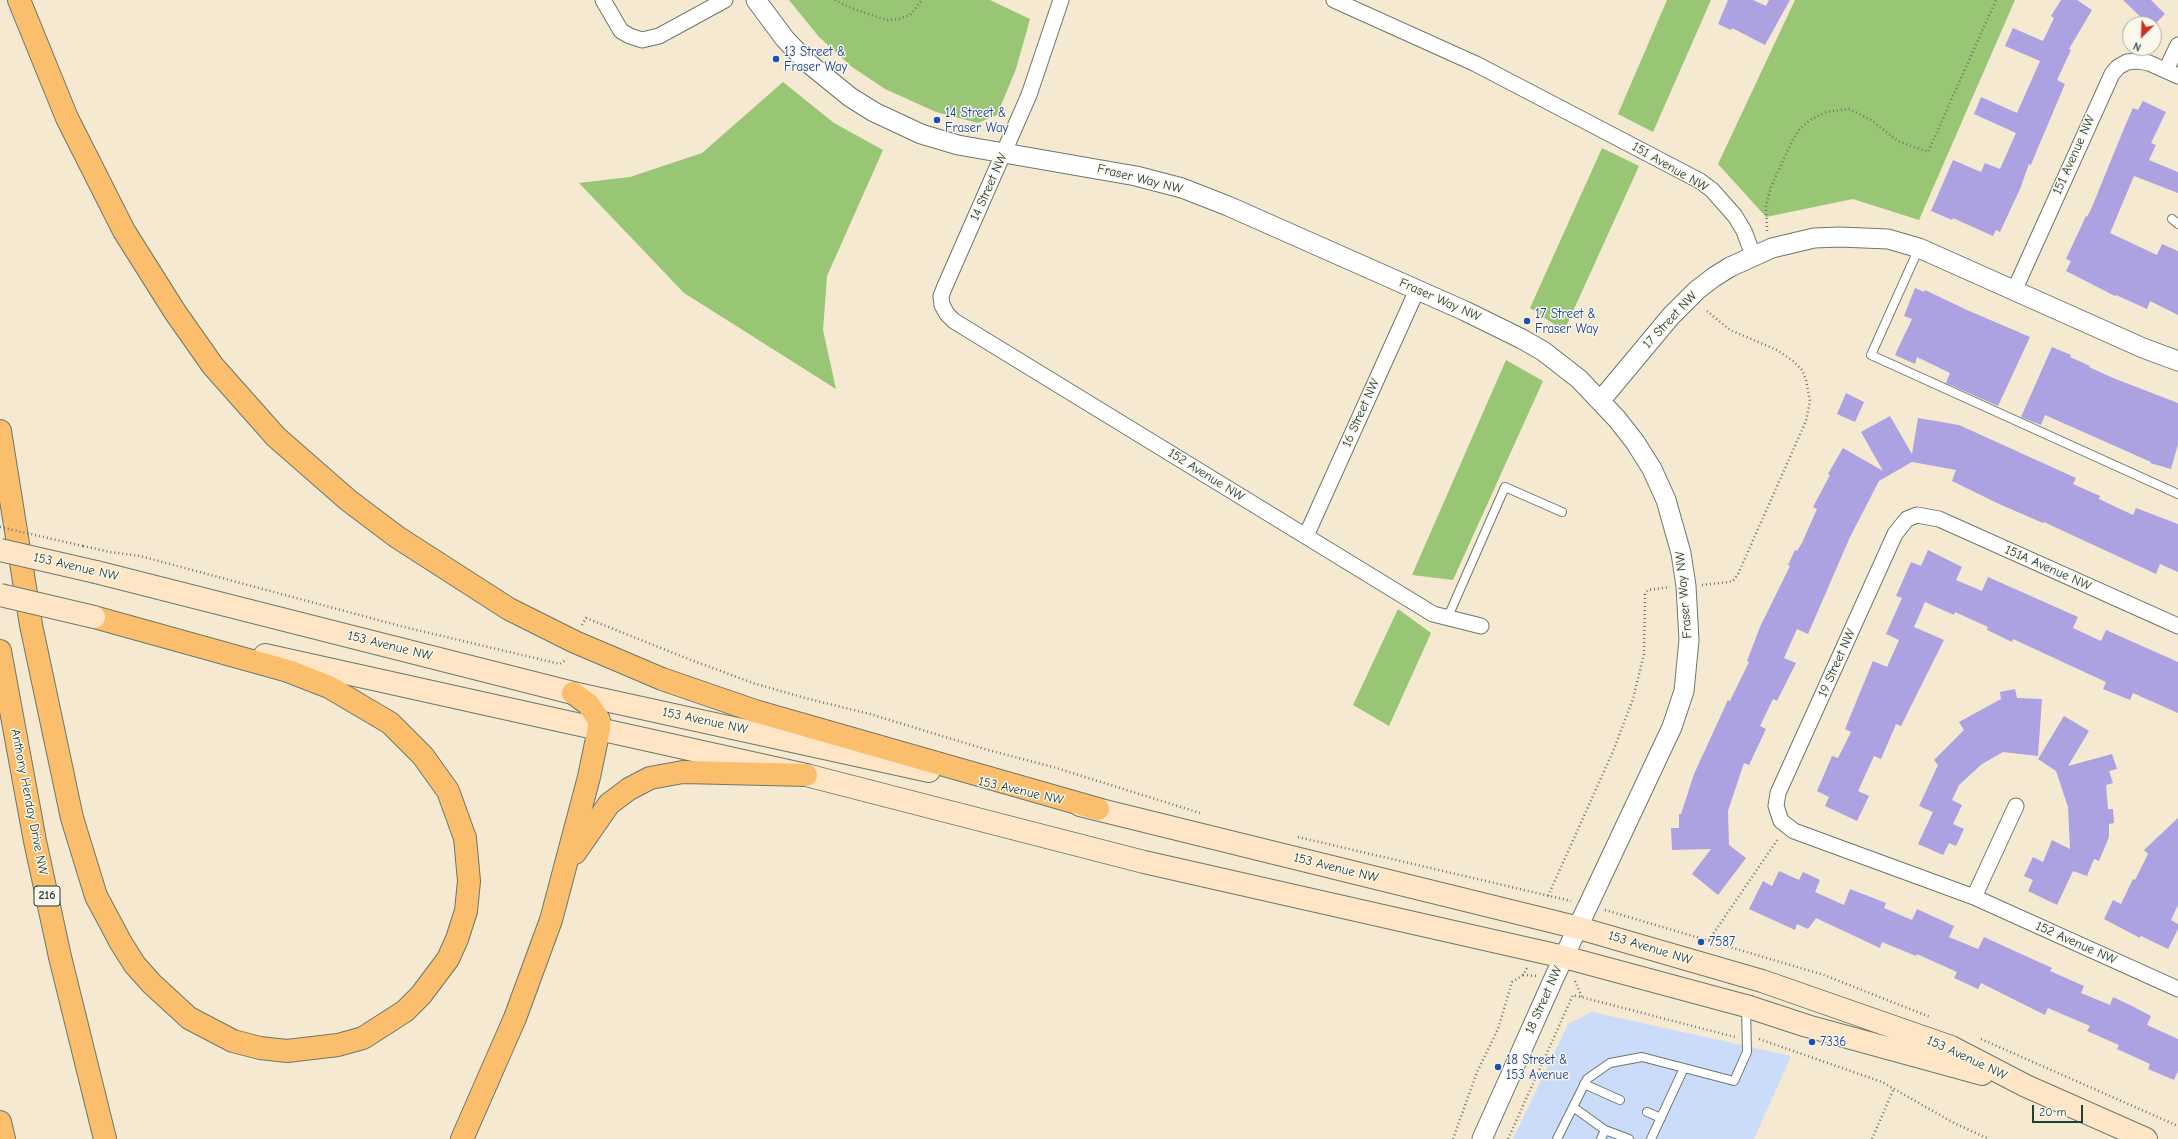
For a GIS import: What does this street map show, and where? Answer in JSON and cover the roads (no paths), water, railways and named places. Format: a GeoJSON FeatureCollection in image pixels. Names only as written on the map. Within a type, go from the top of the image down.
{"type":"FeatureCollection","features":[{"type":"Feature","properties":{"kind":"highway"},"geometry":{"type":"LineString","coordinates":[[19,0],[67,118],[124,231],[175,312],[213,366],[276,437],[348,500],[397,537],[509,609],[575,642],[662,679],[755,711],[1098,809]]}},
{"type":"Feature","properties":{"kind":"highway"},"geometry":{"type":"LineString","coordinates":[[0,432],[31,625],[72,818],[96,896],[121,944],[135,965],[152,984],[190,1018],[233,1041],[260,1048],[287,1051],[338,1045],[363,1038],[405,1011],[431,983],[448,959],[457,939],[466,911],[469,881],[465,838],[448,791],[423,756],[390,723],[329,687],[288,671],[94,618]]}},
{"type":"Feature","properties":{"kind":"highway","name":"Anthony Henday Drive NW"},"geometry":{"type":"LineString","coordinates":[[0,651],[35,841],[58,949],[105,1139]]}},
{"type":"Feature","properties":{"kind":"highway"},"geometry":{"type":"LineString","coordinates":[[462,1139],[515,1018],[551,920],[566,865],[599,729],[598,720],[594,712],[588,704],[573,693]]}},
{"type":"Feature","properties":{"kind":"highway"},"geometry":{"type":"LineString","coordinates":[[566,865],[609,804],[628,788],[650,778],[683,772],[806,775]]}},
{"type":"Feature","properties":{"kind":"highway"},"geometry":{"type":"LineString","coordinates":[[0,1122],[4,1139]]}},
{"type":"Feature","properties":{"kind":"highway"},"geometry":{"type":"LineString","coordinates":[[0,1130],[4,1139]]}},
{"type":"Feature","properties":{"kind":"main road","name":"153 Avenue NW"},"geometry":{"type":"LineString","coordinates":[[0,550],[96,572],[573,693],[836,749],[1098,809],[1579,928],[1762,981],[1951,1047],[2026,1086],[2146,1139]]}},
{"type":"Feature","properties":{"kind":"main road","name":"153 Avenue NW"},"geometry":{"type":"LineString","coordinates":[[0,595],[94,618],[806,775],[1144,862],[1564,957],[1746,1006],[1807,1026],[2026,1086]]}},
{"type":"Feature","properties":{"kind":"street"},"geometry":{"type":"LineString","coordinates":[[602,0],[621,31],[642,40],[660,36],[725,0]]}},
{"type":"Feature","properties":{"kind":"street","name":"Fraser Way NW"},"geometry":{"type":"LineString","coordinates":[[756,0],[785,39],[807,62],[850,97],[874,112],[921,134],[958,145],[1105,170],[1182,188],[1228,206],[1502,328],[1543,351],[1579,378],[1600,400],[1635,442],[1652,469],[1676,530],[1686,586],[1688,656],[1684,691],[1672,727],[1579,928]]}},
{"type":"Feature","properties":{"kind":"street","name":"14 Street NW"},"geometry":{"type":"LineString","coordinates":[[942,305],[941,296],[945,286],[1004,153],[1038,71],[1061,0]]}},
{"type":"Feature","properties":{"kind":"street","name":"151 Avenue NW"},"geometry":{"type":"LineString","coordinates":[[1334,0],[1476,64],[1700,181],[1712,190],[1735,216],[1744,232],[1753,255]]}},
{"type":"Feature","properties":{"kind":"street","name":"151 Avenue NW"},"geometry":{"type":"LineString","coordinates":[[2014,291],[2112,74],[2118,67],[2127,62],[2138,61],[2172,73],[2178,45]]}},
{"type":"Feature","properties":{"kind":"street"},"geometry":{"type":"LineString","coordinates":[[1753,255],[1794,242],[1840,237],[1888,240],[1919,248],[2143,348],[2178,360]]}},
{"type":"Feature","properties":{"kind":"street","name":"17 Street NW"},"geometry":{"type":"LineString","coordinates":[[1600,400],[1671,316],[1688,299],[1720,273],[1753,255]]}},
{"type":"Feature","properties":{"kind":"street","name":"16 Street NW"},"geometry":{"type":"LineString","coordinates":[[1306,536],[1417,290]]}},
{"type":"Feature","properties":{"kind":"street","name":"152 Avenue NW"},"geometry":{"type":"LineString","coordinates":[[942,305],[947,314],[954,321],[1433,614],[1447,619],[1481,626]]}},
{"type":"Feature","properties":{"kind":"street","name":"151A Avenue NW"},"geometry":{"type":"LineString","coordinates":[[1917,515],[1928,515],[1939,519],[2178,626]]}},
{"type":"Feature","properties":{"kind":"street","name":"19 Street NW"},"geometry":{"type":"LineString","coordinates":[[1784,824],[1776,806],[1778,793],[1895,534],[1907,519],[1917,515]]}},
{"type":"Feature","properties":{"kind":"street"},"geometry":{"type":"LineString","coordinates":[[1974,897],[2016,806]]}},
{"type":"Feature","properties":{"kind":"street","name":"152 Avenue NW"},"geometry":{"type":"LineString","coordinates":[[1784,824],[1974,897],[2178,989]]}},
{"type":"Feature","properties":{"kind":"street","name":"18 Street NW"},"geometry":{"type":"LineString","coordinates":[[1482,1139],[1564,957],[1579,928]]}},
{"type":"Feature","properties":{"kind":"lane"},"geometry":{"type":"LineString","coordinates":[[1919,248],[1871,355],[2178,494]]}},
{"type":"Feature","properties":{"kind":"lane"},"geometry":{"type":"LineString","coordinates":[[1447,619],[1506,487],[1562,512]]}},
{"type":"Feature","properties":{"kind":"lane"},"geometry":{"type":"LineString","coordinates":[[1557,1139],[1586,1079],[1610,1063],[1642,1057],[1734,1081],[1746,1052],[1746,1006]]}},
{"type":"Feature","properties":{"kind":"lane"},"geometry":{"type":"LineString","coordinates":[[1651,1139],[1684,1068]]}},
{"type":"Feature","properties":{"kind":"lane"},"geometry":{"type":"LineString","coordinates":[[1584,1084],[1620,1100]]}},
{"type":"Feature","properties":{"kind":"lane"},"geometry":{"type":"LineString","coordinates":[[1573,1107],[1605,1130],[1629,1139]]}},
{"type":"Feature","properties":{"kind":"lane"},"geometry":{"type":"LineString","coordinates":[[1647,1112],[1661,1118]]}},
{"type":"Feature","properties":{"kind":"lane"},"geometry":{"type":"LineString","coordinates":[[1601,1139],[1605,1130]]}},
{"type":"Feature","properties":{"kind":"place","name":"13 Street & Fraser Way"},"geometry":{"type":"Point","coordinates":[776,59]}},
{"type":"Feature","properties":{"kind":"place","name":"14 Street & Fraser Way"},"geometry":{"type":"Point","coordinates":[937,120]}},
{"type":"Feature","properties":{"kind":"place","name":"17 Street & Fraser Way"},"geometry":{"type":"Point","coordinates":[1527,321]}},
{"type":"Feature","properties":{"kind":"place","name":"7587"},"geometry":{"type":"Point","coordinates":[1701,942]}},
{"type":"Feature","properties":{"kind":"place","name":"7336"},"geometry":{"type":"Point","coordinates":[1812,1042]}},
{"type":"Feature","properties":{"kind":"place","name":"18 Street & 153 Avenue"},"geometry":{"type":"Point","coordinates":[1498,1067]}}]}
